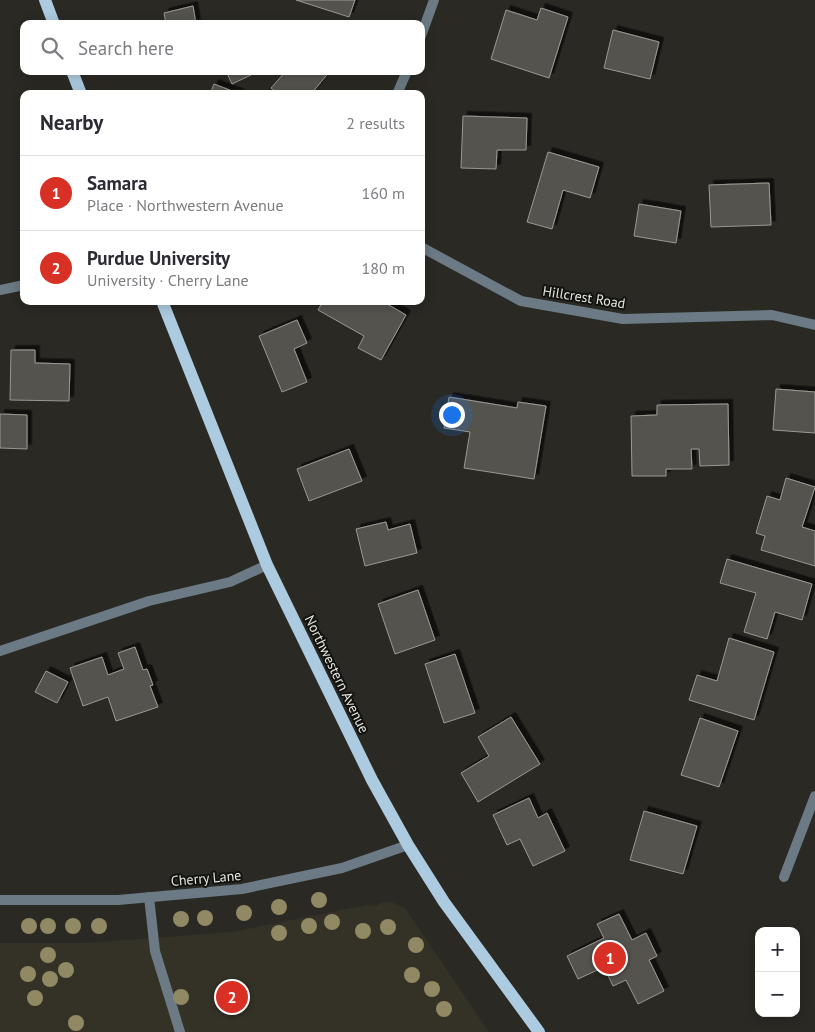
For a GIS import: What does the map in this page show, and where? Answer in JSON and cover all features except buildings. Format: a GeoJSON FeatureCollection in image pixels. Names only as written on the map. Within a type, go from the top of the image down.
{"type":"FeatureCollection","features":[{"type":"Feature","properties":{"kind":"main road"},"geometry":{"type":"LineString","coordinates":[[45,0],[52,20]]}},
{"type":"Feature","properties":{"kind":"main road"},"geometry":{"type":"LineString","coordinates":[[74,75],[79,90]]}},
{"type":"Feature","properties":{"kind":"main road","name":"Northwestern Avenue"},"geometry":{"type":"LineString","coordinates":[[164,305],[267,565],[372,780],[408,845],[444,902],[539,1032]]}},
{"type":"Feature","properties":{"kind":"street"},"geometry":{"type":"LineString","coordinates":[[425,25],[434,0]]}},
{"type":"Feature","properties":{"kind":"street"},"geometry":{"type":"LineString","coordinates":[[399,90],[405,75]]}},
{"type":"Feature","properties":{"kind":"street","name":"Hillcrest Road"},"geometry":{"type":"LineString","coordinates":[[425,249],[521,301],[623,319],[772,315],[815,325]]}},
{"type":"Feature","properties":{"kind":"street"},"geometry":{"type":"LineString","coordinates":[[0,290],[20,286]]}},
{"type":"Feature","properties":{"kind":"street"},"geometry":{"type":"LineString","coordinates":[[0,651],[149,601],[230,582],[267,565]]}},
{"type":"Feature","properties":{"kind":"street"},"geometry":{"type":"LineString","coordinates":[[784,877],[815,796]]}},
{"type":"Feature","properties":{"kind":"street","name":"Cherry Lane"},"geometry":{"type":"LineString","coordinates":[[0,900],[118,900],[242,889],[342,868],[408,845]]}},
{"type":"Feature","properties":{"kind":"street"},"geometry":{"type":"LineString","coordinates":[[149,897],[155,951],[180,1032]]}},
{"type":"Feature","properties":{"kind":"shaded area"},"geometry":{"type":"Polygon","coordinates":[[[382,902],[391,902],[405,908],[489,1032],[0,1032],[0,943],[87,943],[232,932],[367,905],[376,906],[382,902]]]}},
{"type":"Feature","properties":{"kind":"place","name":"Samara"},"geometry":{"type":"Point","coordinates":[610,958]}},
{"type":"Feature","properties":{"kind":"place","name":"Purdue University"},"geometry":{"type":"Point","coordinates":[232,997]}}]}
